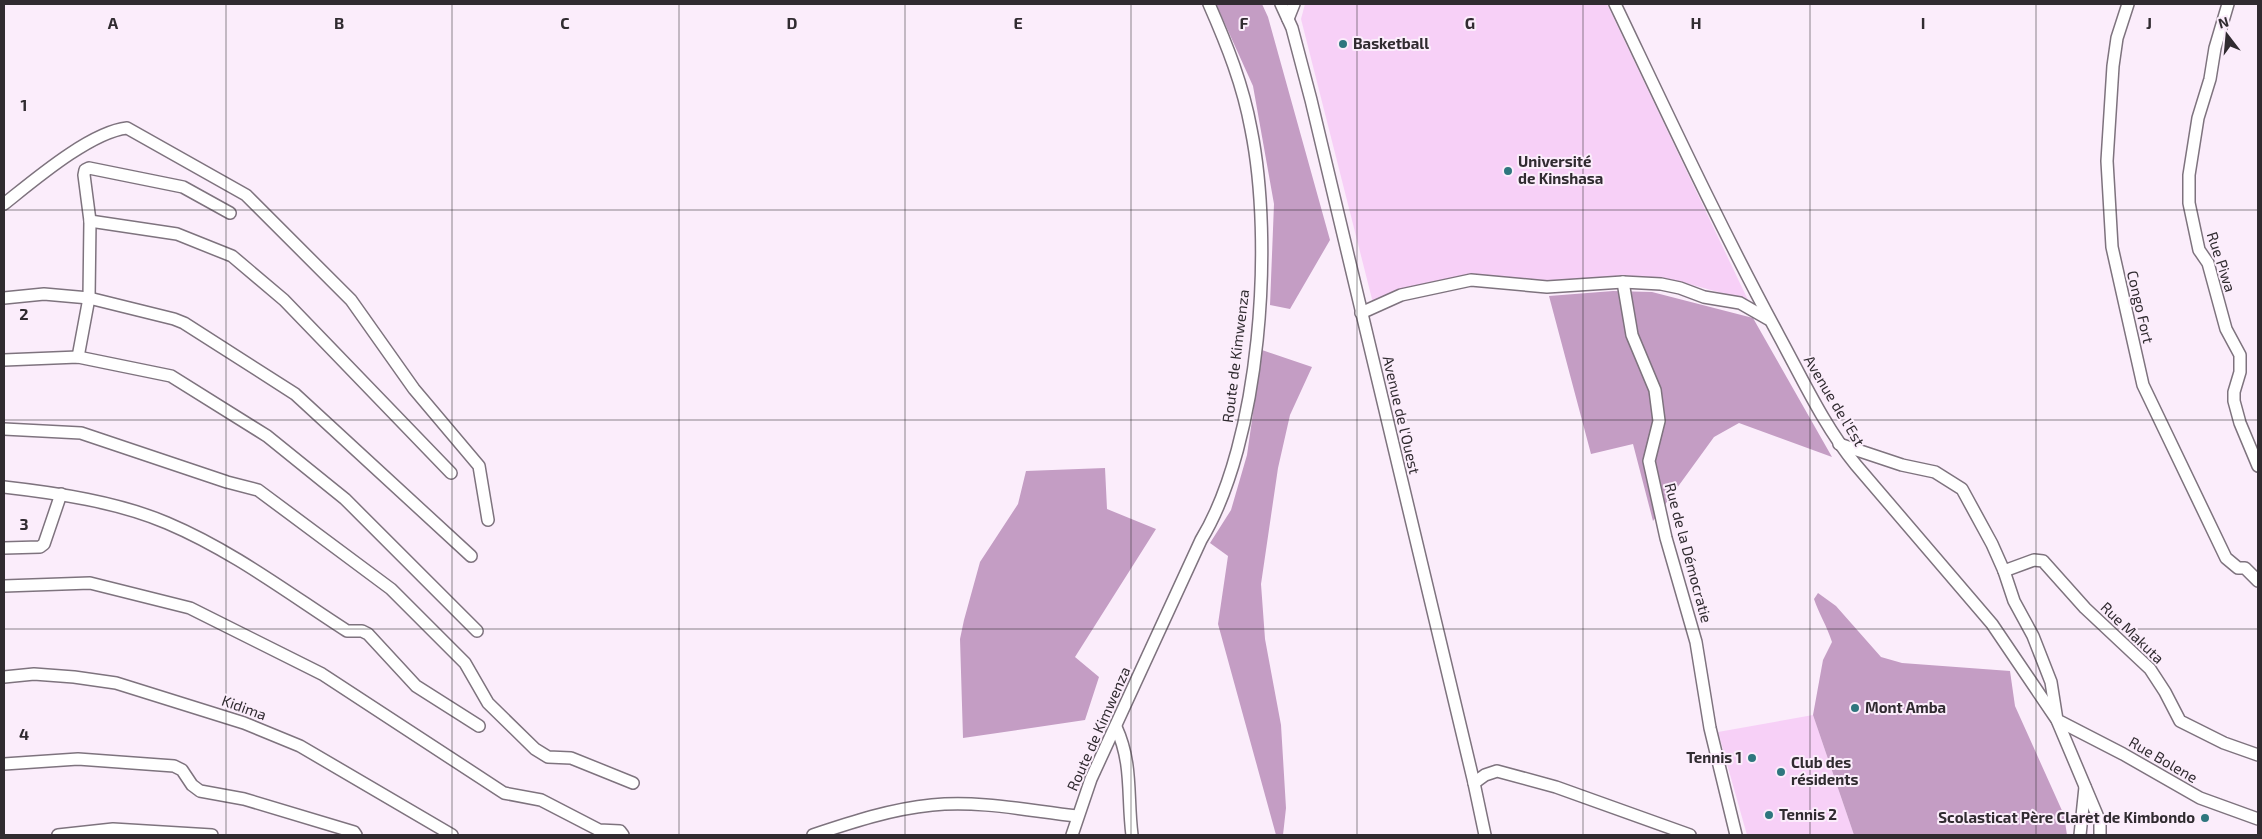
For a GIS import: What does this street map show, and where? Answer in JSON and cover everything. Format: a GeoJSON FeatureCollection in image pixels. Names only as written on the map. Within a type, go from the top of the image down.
{"type":"FeatureCollection","features":[{"type":"Feature","properties":{"kind":"street","name":"Route de Kimwenza"},"geometry":{"type":"LineString","coordinates":[[1072,835],[1091,780],[1201,540],[1211,524],[1223,493],[1245,418],[1255,353],[1261,281],[1262,224],[1256,153],[1236,70],[1209,4]]}},
{"type":"Feature","properties":{"kind":"street","name":"Avenue de l'Ouest"},"geometry":{"type":"LineString","coordinates":[[1281,4],[1288,19],[1311,100],[1485,835]]}},
{"type":"Feature","properties":{"kind":"street"},"geometry":{"type":"LineString","coordinates":[[1288,19],[1294,4]]}},
{"type":"Feature","properties":{"kind":"street","name":"Avenue de l'Est"},"geometry":{"type":"LineString","coordinates":[[1614,4],[1770,320],[1839,444],[1892,509],[1992,624],[2057,720],[2100,822],[2100,835]]}},
{"type":"Feature","properties":{"kind":"street","name":"Congo Fort"},"geometry":{"type":"LineString","coordinates":[[2128,4],[2117,38],[2114,57],[2107,161],[2112,247],[2118,279],[2142,385],[2154,411],[2226,558],[2238,568],[2245,568],[2258,581]]}},
{"type":"Feature","properties":{"kind":"street","name":"Rue Piwa"},"geometry":{"type":"LineString","coordinates":[[2228,4],[2216,42],[2210,79],[2198,118],[2189,175],[2189,203],[2199,250],[2208,263],[2226,329],[2240,355],[2240,372],[2234,392],[2234,401],[2240,423],[2258,466]]}},
{"type":"Feature","properties":{"kind":"street"},"geometry":{"type":"LineString","coordinates":[[4,204],[54,164],[109,131],[127,128],[246,195],[351,300],[414,389],[477,462],[488,520]]}},
{"type":"Feature","properties":{"kind":"street"},"geometry":{"type":"LineString","coordinates":[[78,358],[89,298],[90,221],[85,170],[90,168],[183,187],[230,213]]}},
{"type":"Feature","properties":{"kind":"street"},"geometry":{"type":"LineString","coordinates":[[90,221],[177,234],[232,256],[284,300],[451,473]]}},
{"type":"Feature","properties":{"kind":"street"},"geometry":{"type":"LineString","coordinates":[[1361,312],[1401,295],[1467,280],[1546,287],[1623,282],[1660,284],[1680,288],[1704,297],[1740,303],[1770,320]]}},
{"type":"Feature","properties":{"kind":"street","name":"Rue de la Démocratie"},"geometry":{"type":"LineString","coordinates":[[1623,282],[1632,335],[1655,390],[1659,421],[1649,461],[1666,538],[1696,642],[1710,728],[1736,835]]}},
{"type":"Feature","properties":{"kind":"street"},"geometry":{"type":"LineString","coordinates":[[4,298],[44,294],[89,298],[179,320],[295,394],[471,556]]}},
{"type":"Feature","properties":{"kind":"street"},"geometry":{"type":"LineString","coordinates":[[4,360],[78,358],[171,376],[267,436],[349,502],[477,631]]}},
{"type":"Feature","properties":{"kind":"street"},"geometry":{"type":"LineString","coordinates":[[4,429],[81,433],[227,482],[258,490],[391,589],[465,663],[488,703],[535,749],[548,757],[571,758],[633,783]]}},
{"type":"Feature","properties":{"kind":"street"},"geometry":{"type":"LineString","coordinates":[[1839,444],[1902,465],[1935,472],[1962,489],[2004,571],[2014,601],[2033,636],[2051,682],[2057,720]]}},
{"type":"Feature","properties":{"kind":"street"},"geometry":{"type":"LineString","coordinates":[[4,488],[61,494],[165,522],[196,536],[252,567],[347,631],[362,631],[368,634],[416,686],[479,726]]}},
{"type":"Feature","properties":{"kind":"street"},"geometry":{"type":"LineString","coordinates":[[4,548],[40,547],[44,544],[61,494]]}},
{"type":"Feature","properties":{"kind":"street","name":"Rue Makuta"},"geometry":{"type":"LineString","coordinates":[[2004,571],[2034,560],[2043,561],[2085,608],[2150,669],[2180,721],[2224,743],[2258,756]]}},
{"type":"Feature","properties":{"kind":"street"},"geometry":{"type":"LineString","coordinates":[[4,586],[90,583],[190,608],[322,674],[504,792],[541,800],[599,830],[620,831],[624,835]]}},
{"type":"Feature","properties":{"kind":"street","name":"Kidima"},"geometry":{"type":"LineString","coordinates":[[4,677],[34,674],[74,676],[116,682],[244,723],[300,746],[452,835]]}},
{"type":"Feature","properties":{"kind":"street","name":"Rue Bolene"},"geometry":{"type":"LineString","coordinates":[[2057,720],[2124,754],[2200,798],[2258,819]]}},
{"type":"Feature","properties":{"kind":"street"},"geometry":{"type":"LineString","coordinates":[[1116,726],[1123,742],[1129,766],[1129,815],[1132,835]]}},
{"type":"Feature","properties":{"kind":"street"},"geometry":{"type":"LineString","coordinates":[[4,764],[78,760],[174,766],[182,770],[192,785],[200,791],[244,799],[354,832],[356,835]]}},
{"type":"Feature","properties":{"kind":"street"},"geometry":{"type":"LineString","coordinates":[[1474,783],[1485,774],[1497,771],[1556,787],[1690,835]]}},
{"type":"Feature","properties":{"kind":"street"},"geometry":{"type":"LineString","coordinates":[[2080,835],[2085,785]]}},
{"type":"Feature","properties":{"kind":"street"},"geometry":{"type":"LineString","coordinates":[[813,835],[862,818],[932,805],[971,804],[1077,816]]}},
{"type":"Feature","properties":{"kind":"street"},"geometry":{"type":"LineString","coordinates":[[58,835],[113,829],[212,835]]}},
{"type":"Feature","properties":{"kind":"shaded area"},"geometry":{"type":"Polygon","coordinates":[[[1216,4],[1262,4],[1268,17],[1330,240],[1290,309],[1270,305],[1274,204],[1253,86],[1216,4]]]}},
{"type":"Feature","properties":{"kind":"shaded area","name":"Université de Kinshasa"},"geometry":{"type":"Polygon","coordinates":[[[1305,4],[1607,4],[1748,300],[1685,283],[1631,276],[1547,281],[1475,275],[1373,303],[1301,19],[1305,4]]]}},
{"type":"Feature","properties":{"kind":"shaded area"},"geometry":{"type":"Polygon","coordinates":[[[1613,291],[1652,292],[1753,318],[1832,457],[1739,423],[1714,437],[1653,521],[1633,444],[1591,454],[1549,296],[1613,291]]]}},
{"type":"Feature","properties":{"kind":"shaded area"},"geometry":{"type":"Polygon","coordinates":[[[1262,350],[1312,367],[1290,415],[1278,468],[1261,584],[1265,639],[1281,725],[1286,808],[1283,835],[1276,835],[1218,624],[1228,556],[1210,543],[1231,510],[1247,455],[1262,350]]]}},
{"type":"Feature","properties":{"kind":"shaded area"},"geometry":{"type":"Polygon","coordinates":[[[1105,468],[1107,509],[1156,529],[1075,657],[1099,677],[1085,720],[963,738],[960,639],[964,620],[980,562],[1018,504],[1026,471],[1105,468]]]}},
{"type":"Feature","properties":{"kind":"shaded area"},"geometry":{"type":"Polygon","coordinates":[[[1818,593],[1836,606],[1881,657],[1902,663],[2010,671],[2015,706],[2064,815],[2067,835],[1854,835],[1813,715],[1823,660],[1832,642],[1814,599],[1818,593]]]}},
{"type":"Feature","properties":{"kind":"shaded area","name":"Club des résidents"},"geometry":{"type":"Polygon","coordinates":[[[1813,715],[1854,835],[1747,835],[1718,732],[1813,715]]]}},
{"type":"Feature","properties":{"kind":"place","name":"Basketball"},"geometry":{"type":"Point","coordinates":[1343,44]}},
{"type":"Feature","properties":{"kind":"place","name":"Université de Kinshasa"},"geometry":{"type":"Point","coordinates":[1508,171]}},
{"type":"Feature","properties":{"kind":"place","name":"Mont Amba"},"geometry":{"type":"Point","coordinates":[1855,708]}},
{"type":"Feature","properties":{"kind":"place","name":"Tennis 1"},"geometry":{"type":"Point","coordinates":[1752,758]}},
{"type":"Feature","properties":{"kind":"place","name":"Club des résidents"},"geometry":{"type":"Point","coordinates":[1781,772]}},
{"type":"Feature","properties":{"kind":"place","name":"Tennis 2"},"geometry":{"type":"Point","coordinates":[1769,815]}},
{"type":"Feature","properties":{"kind":"place","name":"Scolasticat Père Claret de Kimbondo"},"geometry":{"type":"Point","coordinates":[2205,818]}}]}
